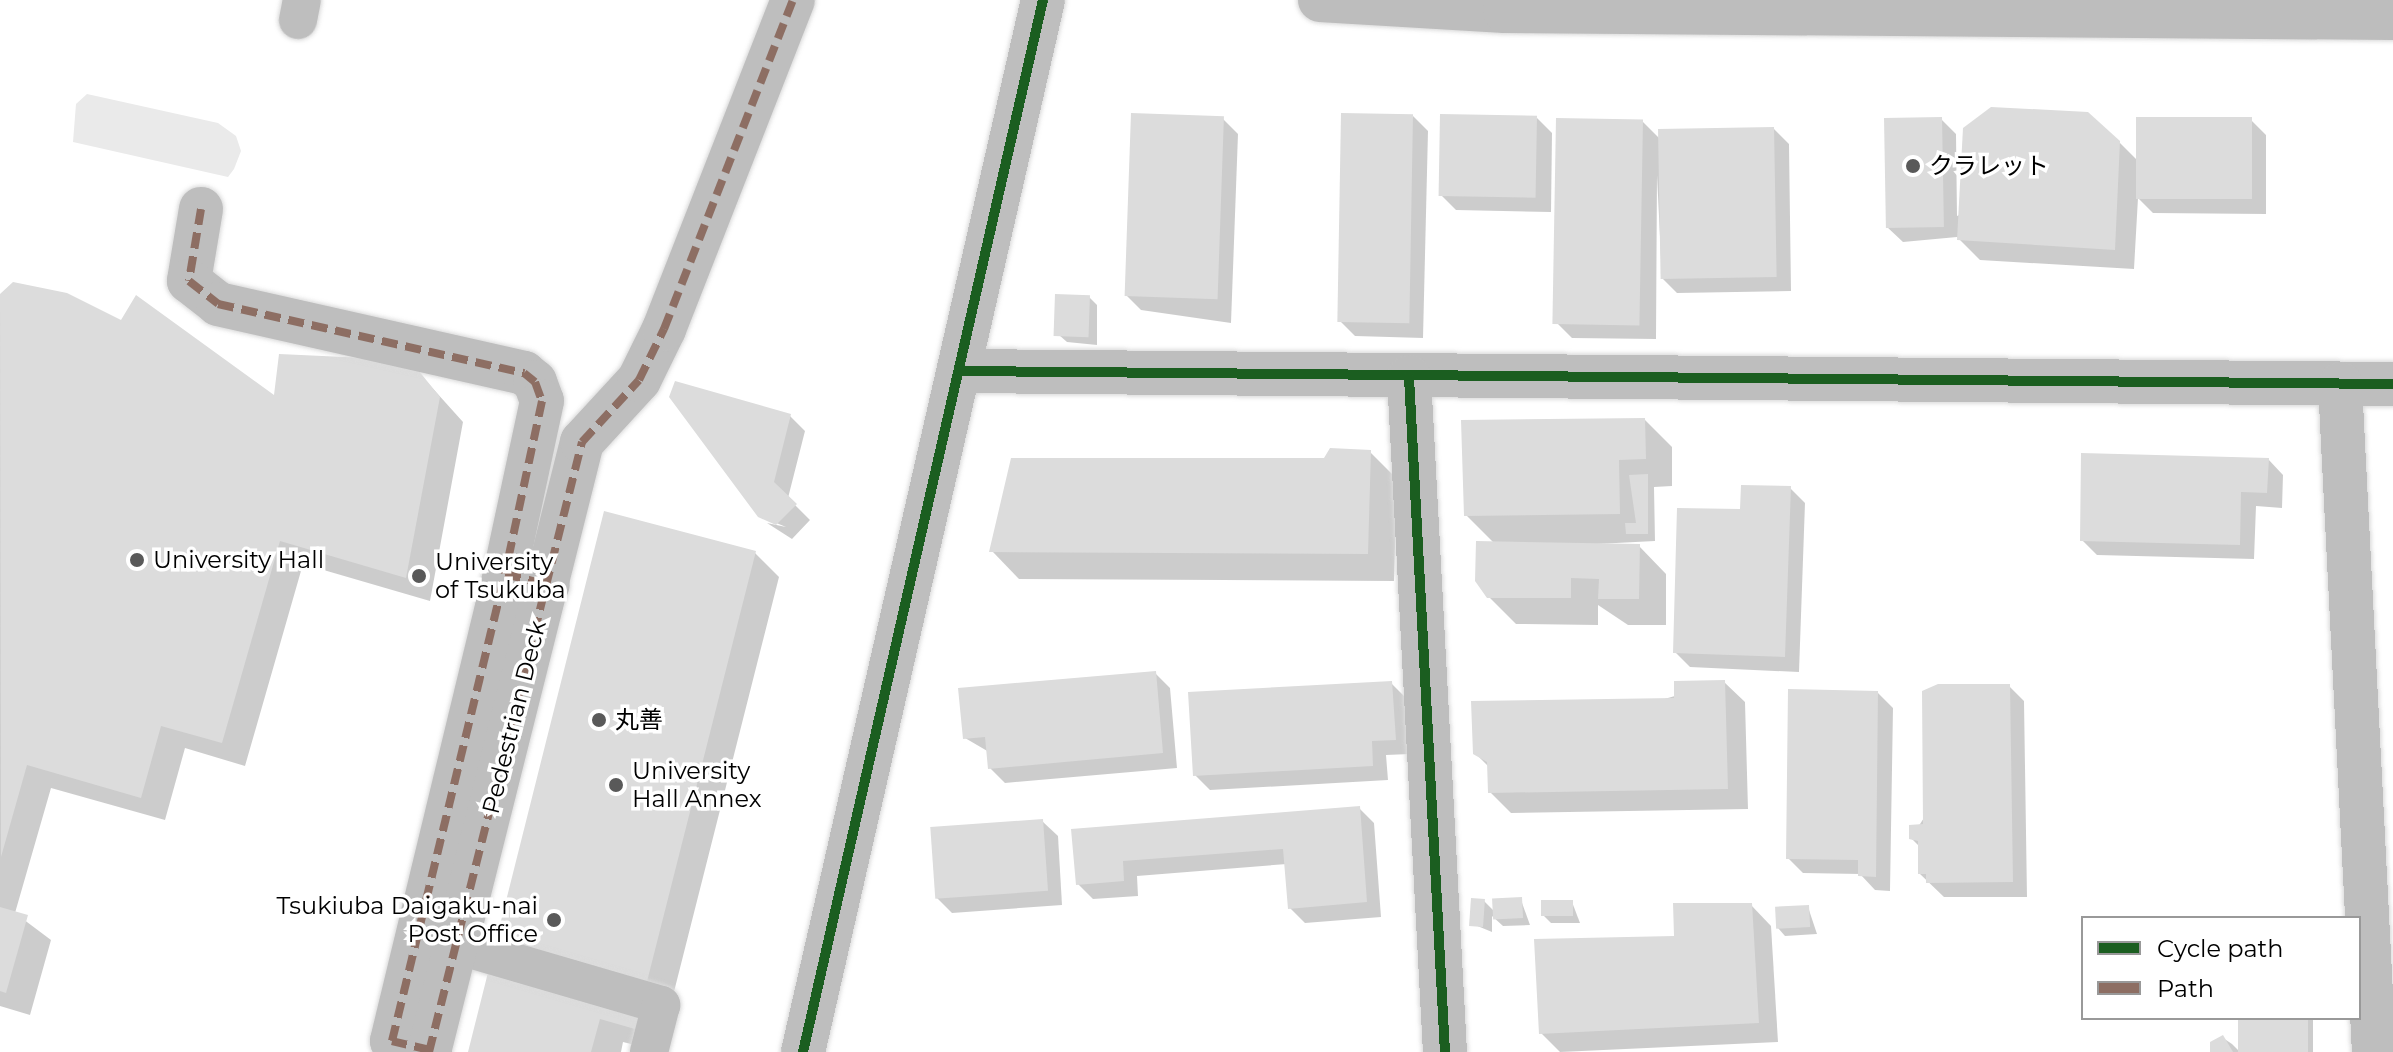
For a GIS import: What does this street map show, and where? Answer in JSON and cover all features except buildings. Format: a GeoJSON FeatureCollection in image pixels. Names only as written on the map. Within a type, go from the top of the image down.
{"type":"FeatureCollection","features":[{"type":"Feature","properties":{"kind":"main road"},"geometry":{"type":"LineString","coordinates":[[1320,0],[1551,12],[2393,18]]}},
{"type":"Feature","properties":{"kind":"street","name":"Pedestrian Deck"},"geometry":{"type":"LineString","coordinates":[[430,1051],[582,442],[639,380],[664,329],[793,0]]}},
{"type":"Feature","properties":{"kind":"street"},"geometry":{"type":"LineString","coordinates":[[803,1052],[961,371],[1043,0]]}},
{"type":"Feature","properties":{"kind":"street"},"geometry":{"type":"LineString","coordinates":[[201,209],[189,281],[218,304],[524,373],[535,382],[542,401],[505,574],[392,1041],[430,1051]]}},
{"type":"Feature","properties":{"kind":"street"},"geometry":{"type":"LineString","coordinates":[[961,371],[2393,384]]}},
{"type":"Feature","properties":{"kind":"street"},"geometry":{"type":"LineString","coordinates":[[1409,377],[1445,1052]]}},
{"type":"Feature","properties":{"kind":"street"},"geometry":{"type":"LineString","coordinates":[[2340,384],[2374,1052]]}},
{"type":"Feature","properties":{"kind":"street"},"geometry":{"type":"LineString","coordinates":[[505,574],[548,585]]}},
{"type":"Feature","properties":{"kind":"lane"},"geometry":{"type":"LineString","coordinates":[[456,945],[661,1005],[649,1052]]}},
{"type":"Feature","properties":{"kind":"shaded area"},"geometry":{"type":"Polygon","coordinates":[[[87,94],[218,123],[236,136],[241,151],[234,169],[228,177],[73,142],[76,104],[87,94]]]}},
{"type":"Feature","properties":{"kind":"marked path"},"geometry":{"type":"LineString","coordinates":[[429,1052],[582,442],[639,380],[664,329],[793,0]]}},
{"type":"Feature","properties":{"kind":"marked path"},"geometry":{"type":"LineString","coordinates":[[201,209],[189,281],[218,304],[524,373],[535,382],[542,401],[505,574],[548,585]]}},
{"type":"Feature","properties":{"kind":"marked path"},"geometry":{"type":"LineString","coordinates":[[430,1050],[392,1041],[505,574]]}},
{"type":"Feature","properties":{"kind":"cycle path"},"geometry":{"type":"LineString","coordinates":[[803,1052],[1043,0]]}},
{"type":"Feature","properties":{"kind":"cycle path"},"geometry":{"type":"LineString","coordinates":[[961,371],[2393,384]]}},
{"type":"Feature","properties":{"kind":"cycle path"},"geometry":{"type":"LineString","coordinates":[[1409,377],[1445,1052]]}},
{"type":"Feature","properties":{"kind":"place","name":"クラレット"},"geometry":{"type":"Point","coordinates":[1913,166]}},
{"type":"Feature","properties":{"kind":"place","name":"University Hall"},"geometry":{"type":"Point","coordinates":[137,560]}},
{"type":"Feature","properties":{"kind":"place","name":"University of Tsukuba"},"geometry":{"type":"Point","coordinates":[419,576]}},
{"type":"Feature","properties":{"kind":"place","name":"丸善"},"geometry":{"type":"Point","coordinates":[599,720]}},
{"type":"Feature","properties":{"kind":"place","name":"University Hall Annex"},"geometry":{"type":"Point","coordinates":[616,785]}},
{"type":"Feature","properties":{"kind":"place","name":"Tsukiuba Daigaku-nai Post Office"},"geometry":{"type":"Point","coordinates":[554,920]}}]}
